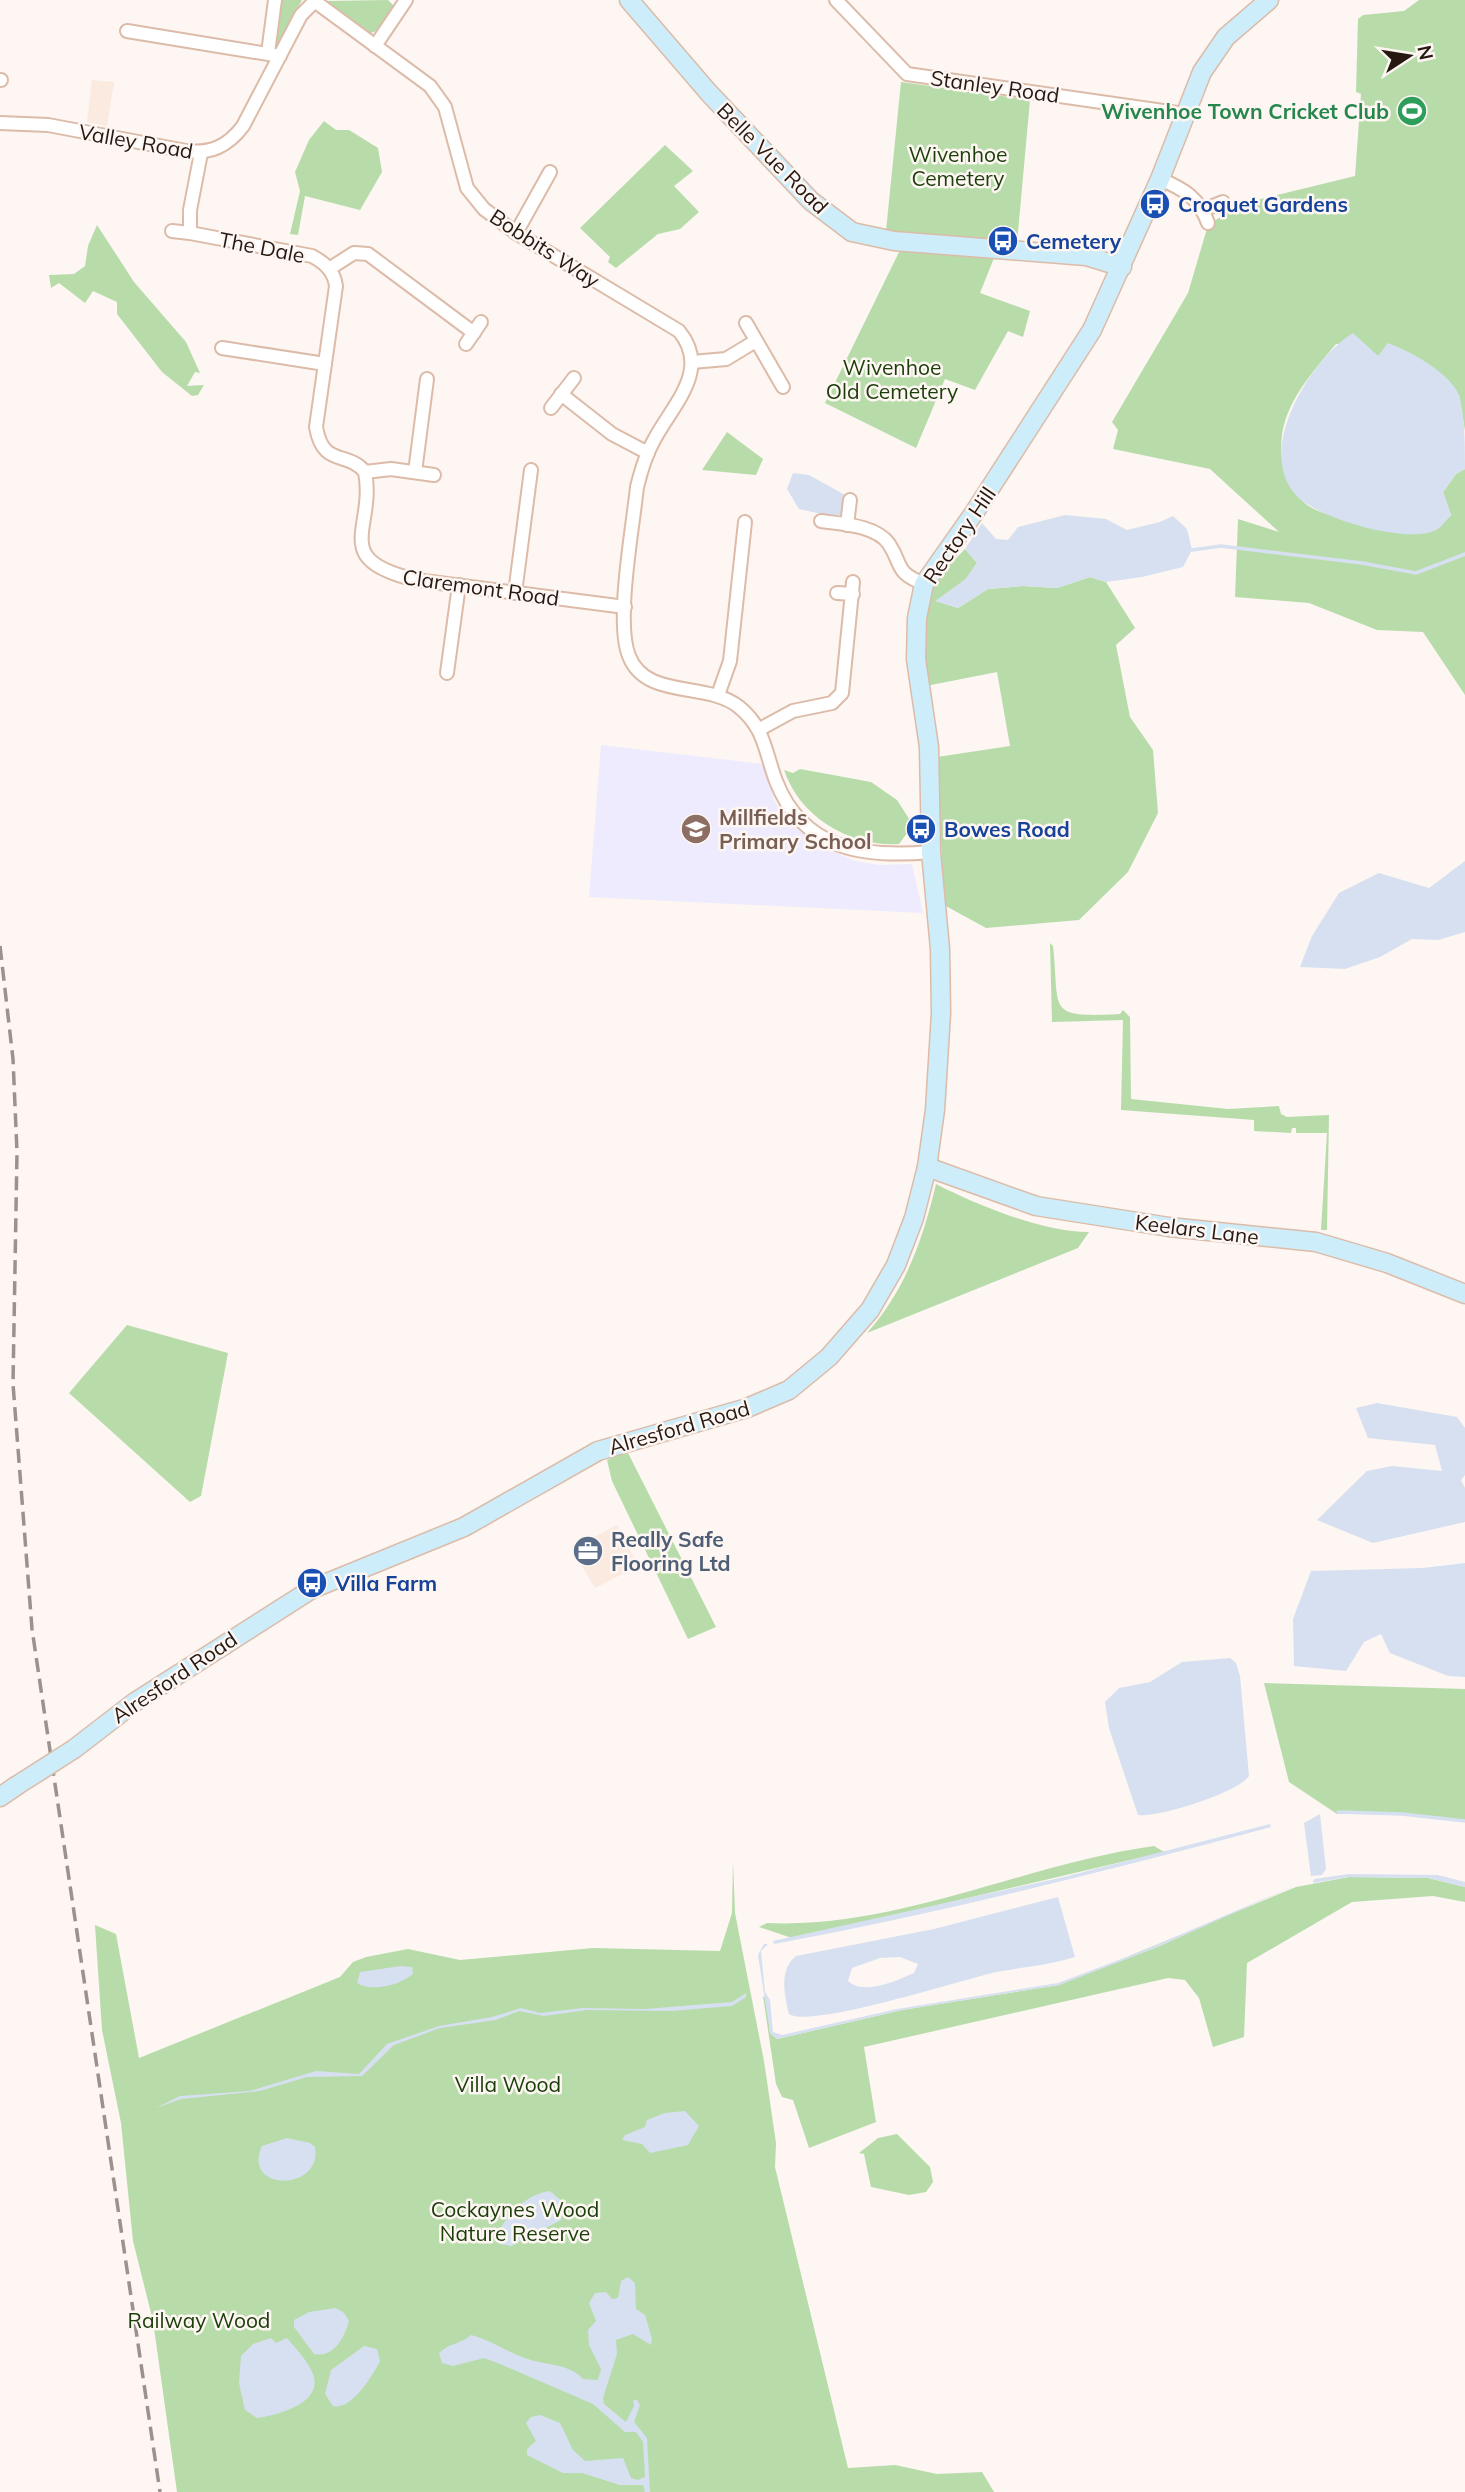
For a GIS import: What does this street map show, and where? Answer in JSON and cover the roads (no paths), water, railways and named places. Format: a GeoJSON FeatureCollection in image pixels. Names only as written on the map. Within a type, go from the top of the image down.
{"type":"FeatureCollection","features":[{"type":"Feature","properties":{"kind":"street"},"geometry":{"type":"LineString","coordinates":[[127,31],[155,29],[274,54],[275,0]]}},
{"type":"Feature","properties":{"kind":"street"},"geometry":{"type":"LineString","coordinates":[[375,46],[406,0]]}},
{"type":"Feature","properties":{"kind":"street","name":"Belle Vue Road"},"geometry":{"type":"LineString","coordinates":[[629,0],[709,93],[811,201],[852,232],[894,241],[1086,256],[1122,267]]}},
{"type":"Feature","properties":{"kind":"street","name":"Stanley Road"},"geometry":{"type":"LineString","coordinates":[[836,0],[907,74],[1184,114]]}},
{"type":"Feature","properties":{"kind":"street","name":"Rectory Hill"},"geometry":{"type":"LineString","coordinates":[[938,921],[931,852],[929,747],[916,659],[917,618],[923,584],[974,513],[1092,330],[1160,180],[1202,72],[1226,37],[1269,0]]}},
{"type":"Feature","properties":{"kind":"street","name":"Valley Road"},"geometry":{"type":"LineString","coordinates":[[0,123],[48,125],[201,153],[219,148],[234,138],[274,54],[314,1]]}},
{"type":"Feature","properties":{"kind":"street","name":"Bobbits Way"},"geometry":{"type":"LineString","coordinates":[[314,1],[422,79],[438,96],[445,107],[457,158],[470,193],[495,219],[679,331],[686,339],[692,362]]}},
{"type":"Feature","properties":{"kind":"street","name":"The Dale"},"geometry":{"type":"LineString","coordinates":[[190,233],[190,210],[201,153]]}},
{"type":"Feature","properties":{"kind":"street"},"geometry":{"type":"LineString","coordinates":[[516,233],[546,172]]}},
{"type":"Feature","properties":{"kind":"street"},"geometry":{"type":"LineString","coordinates":[[1160,180],[1189,192],[1203,210],[1208,223]]}},
{"type":"Feature","properties":{"kind":"street"},"geometry":{"type":"LineString","coordinates":[[1203,210],[1223,202]]}},
{"type":"Feature","properties":{"kind":"street","name":"The Dale"},"geometry":{"type":"LineString","coordinates":[[172,231],[313,256],[329,269]]}},
{"type":"Feature","properties":{"kind":"street"},"geometry":{"type":"LineString","coordinates":[[434,475],[383,469],[365,472],[360,466],[329,455],[319,441],[316,427],[336,286],[329,269],[354,253],[368,254],[474,333]]}},
{"type":"Feature","properties":{"kind":"street"},"geometry":{"type":"LineString","coordinates":[[746,324],[776,384]]}},
{"type":"Feature","properties":{"kind":"street"},"geometry":{"type":"LineString","coordinates":[[754,342],[726,359],[692,362],[683,396],[648,453],[637,488],[625,607],[625,646],[634,667],[643,676],[658,684],[718,695],[738,706],[760,729],[782,794],[801,819],[826,839],[858,852],[881,856],[931,852]]}},
{"type":"Feature","properties":{"kind":"street"},"geometry":{"type":"LineString","coordinates":[[229,346],[325,364]]}},
{"type":"Feature","properties":{"kind":"street"},"geometry":{"type":"LineString","coordinates":[[551,408],[574,378]]}},
{"type":"Feature","properties":{"kind":"street"},"geometry":{"type":"LineString","coordinates":[[415,472],[427,379]]}},
{"type":"Feature","properties":{"kind":"street"},"geometry":{"type":"LineString","coordinates":[[561,394],[612,434],[648,453]]}},
{"type":"Feature","properties":{"kind":"street"},"geometry":{"type":"LineString","coordinates":[[423,414],[436,416]]}},
{"type":"Feature","properties":{"kind":"street","name":"Claremont Road"},"geometry":{"type":"LineString","coordinates":[[365,472],[361,539],[375,565],[388,573],[625,607]]}},
{"type":"Feature","properties":{"kind":"street"},"geometry":{"type":"LineString","coordinates":[[515,593],[527,474]]}},
{"type":"Feature","properties":{"kind":"street"},"geometry":{"type":"LineString","coordinates":[[847,525],[850,500]]}},
{"type":"Feature","properties":{"kind":"street"},"geometry":{"type":"LineString","coordinates":[[821,521],[847,525],[882,537],[888,542],[901,570],[923,584]]}},
{"type":"Feature","properties":{"kind":"street"},"geometry":{"type":"LineString","coordinates":[[718,695],[730,662],[749,528]]}},
{"type":"Feature","properties":{"kind":"street"},"geometry":{"type":"LineString","coordinates":[[452,667],[459,585]]}},
{"type":"Feature","properties":{"kind":"street"},"geometry":{"type":"LineString","coordinates":[[760,729],[793,711],[832,703],[842,693],[853,588],[837,593]]}},
{"type":"Feature","properties":{"kind":"street","name":"Alresford Road"},"geometry":{"type":"LineString","coordinates":[[0,1797],[74,1749],[135,1702],[312,1589],[464,1527],[598,1451],[747,1408],[800,1383],[847,1338],[883,1289],[909,1235],[927,1167],[933,1129],[941,1013],[938,921]]}},
{"type":"Feature","properties":{"kind":"street","name":"Keelars Lane"},"geometry":{"type":"LineString","coordinates":[[927,1167],[1036,1206],[1169,1227],[1316,1242],[1387,1263],[1465,1294]]}},
{"type":"Feature","properties":{"kind":"water"},"geometry":{"type":"Polygon","coordinates":[[[1353,333],[1378,356],[1388,343],[1419,358],[1449,380],[1460,398],[1465,469],[1456,474],[1443,492],[1451,515],[1436,530],[1423,534],[1384,532],[1341,520],[1306,503],[1295,494],[1284,475],[1281,453],[1285,429],[1294,406],[1321,362],[1353,333]]]}},
{"type":"Feature","properties":{"kind":"water"},"geometry":{"type":"Polygon","coordinates":[[[793,473],[809,475],[845,495],[842,514],[835,517],[799,509],[787,489],[793,473]]]}},
{"type":"Feature","properties":{"kind":"water"},"geometry":{"type":"Polygon","coordinates":[[[1065,515],[1106,519],[1127,530],[1173,516],[1187,529],[1192,550],[1183,567],[1142,577],[1106,582],[1090,577],[1057,588],[1023,586],[988,589],[958,608],[935,601],[966,579],[977,563],[965,549],[982,523],[996,539],[1008,540],[1018,527],[1065,515]]]}},
{"type":"Feature","properties":{"kind":"water"},"geometry":{"type":"Polygon","coordinates":[[[1465,861],[1465,932],[1438,940],[1412,939],[1380,957],[1345,969],[1300,967],[1312,936],[1339,893],[1379,873],[1429,888],[1465,861]]]}},
{"type":"Feature","properties":{"kind":"water"},"geometry":{"type":"Polygon","coordinates":[[[1377,1403],[1457,1417],[1465,1428],[1465,1475],[1461,1480],[1465,1488],[1465,1522],[1373,1543],[1317,1520],[1367,1471],[1392,1466],[1442,1471],[1435,1445],[1368,1438],[1356,1408],[1377,1403]]]}},
{"type":"Feature","properties":{"kind":"water"},"geometry":{"type":"Polygon","coordinates":[[[1465,1563],[1465,1677],[1448,1676],[1390,1653],[1381,1634],[1364,1642],[1346,1671],[1294,1666],[1293,1619],[1311,1571],[1423,1568],[1465,1563]]]}},
{"type":"Feature","properties":{"kind":"water"},"geometry":{"type":"Polygon","coordinates":[[[1230,1658],[1236,1663],[1240,1676],[1249,1776],[1242,1783],[1214,1797],[1162,1813],[1138,1815],[1109,1728],[1105,1702],[1119,1688],[1150,1682],[1182,1662],[1230,1658]]]}},
{"type":"Feature","properties":{"kind":"water"},"geometry":{"type":"Polygon","coordinates":[[[1320,1814],[1326,1869],[1322,1875],[1311,1876],[1304,1823],[1320,1814]]]}},
{"type":"Feature","properties":{"kind":"water"},"geometry":{"type":"Polygon","coordinates":[[[1270,1824],[1271,1827],[1024,1890],[837,1932],[774,1944],[773,1941],[1064,1877],[1270,1824]]]}},
{"type":"Feature","properties":{"kind":"water"},"geometry":{"type":"Polygon","coordinates":[[[1349,1874],[1438,1875],[1465,1882],[1465,1887],[1428,1878],[1349,1877],[1313,1883],[1314,1879],[1349,1874]]]}},
{"type":"Feature","properties":{"kind":"water"},"geometry":{"type":"Polygon","coordinates":[[[1296,1885],[1158,1947],[1059,1985],[902,2010],[777,2039],[770,2033],[758,1955],[764,1944],[768,1944],[761,1951],[765,1992],[770,2000],[773,2032],[782,2035],[897,2009],[1058,1983],[1140,1952],[1296,1885]]]}},
{"type":"Feature","properties":{"kind":"water"},"geometry":{"type":"Polygon","coordinates":[[[1058,1897],[1075,1957],[996,1972],[825,2015],[802,2017],[789,2014],[785,1975],[796,1956],[934,1929],[1058,1897]],[[900,1957],[880,1958],[852,1968],[848,1981],[863,1987],[881,1985],[914,1973],[918,1964],[900,1957]]]}},
{"type":"Feature","properties":{"kind":"water"},"geometry":{"type":"Polygon","coordinates":[[[412,1967],[413,1974],[400,1982],[377,1987],[357,1983],[360,1972],[412,1967]]]}},
{"type":"Feature","properties":{"kind":"water"},"geometry":{"type":"Polygon","coordinates":[[[746,1993],[746,1997],[732,2006],[672,2011],[587,2010],[544,2016],[519,2011],[496,2020],[440,2028],[394,2045],[362,2076],[307,2077],[260,2091],[181,2099],[156,2108],[180,2096],[250,2091],[316,2071],[359,2074],[387,2044],[439,2026],[492,2017],[521,2008],[540,2013],[583,2008],[645,2009],[732,2002],[746,1993]]]}},
{"type":"Feature","properties":{"kind":"water"},"geometry":{"type":"Polygon","coordinates":[[[685,2111],[699,2126],[688,2145],[650,2153],[642,2144],[622,2140],[625,2135],[645,2127],[647,2120],[665,2113],[685,2111]]]}},
{"type":"Feature","properties":{"kind":"water"},"geometry":{"type":"Polygon","coordinates":[[[287,2138],[310,2143],[315,2147],[314,2162],[307,2172],[296,2179],[284,2181],[263,2172],[259,2161],[262,2146],[287,2138]]]}},
{"type":"Feature","properties":{"kind":"water"},"geometry":{"type":"Polygon","coordinates":[[[550,2191],[564,2203],[561,2220],[511,2246],[500,2244],[497,2234],[512,2212],[533,2196],[550,2191]]]}},
{"type":"Feature","properties":{"kind":"water"},"geometry":{"type":"Polygon","coordinates":[[[628,2277],[635,2283],[636,2309],[645,2315],[652,2339],[651,2345],[633,2334],[616,2340],[617,2354],[603,2398],[604,2404],[626,2422],[634,2406],[633,2400],[637,2400],[640,2405],[634,2422],[647,2438],[650,2492],[645,2492],[643,2485],[620,2485],[582,2473],[563,2473],[527,2455],[527,2449],[536,2441],[526,2423],[531,2417],[540,2415],[560,2423],[573,2450],[585,2461],[623,2458],[631,2478],[638,2480],[645,2477],[643,2442],[636,2432],[625,2432],[593,2404],[500,2364],[484,2358],[453,2366],[442,2363],[439,2353],[471,2335],[530,2360],[570,2370],[583,2379],[598,2380],[601,2369],[589,2345],[588,2330],[596,2321],[589,2303],[595,2293],[606,2292],[612,2299],[618,2298],[621,2281],[628,2277]]]}},
{"type":"Feature","properties":{"kind":"water"},"geometry":{"type":"Polygon","coordinates":[[[336,2308],[344,2313],[349,2321],[344,2334],[333,2350],[314,2354],[294,2327],[294,2320],[309,2312],[336,2308]]]}},
{"type":"Feature","properties":{"kind":"water"},"geometry":{"type":"Polygon","coordinates":[[[271,2338],[276,2343],[287,2338],[308,2364],[315,2384],[312,2393],[297,2406],[257,2418],[245,2410],[239,2383],[241,2356],[253,2344],[271,2338]]]}},
{"type":"Feature","properties":{"kind":"water"},"geometry":{"type":"Polygon","coordinates":[[[364,2346],[377,2349],[380,2361],[354,2398],[340,2406],[333,2406],[325,2394],[331,2370],[364,2346]]]}},
{"type":"Feature","properties":{"kind":"waterway"},"geometry":{"type":"LineString","coordinates":[[1192,550],[1221,546],[1362,563],[1416,573],[1465,554]]}},
{"type":"Feature","properties":{"kind":"waterway"},"geometry":{"type":"LineString","coordinates":[[1338,1812],[1402,1814],[1465,1821]]}},
{"type":"Feature","properties":{"kind":"railway"},"geometry":{"type":"LineString","coordinates":[[0,946],[13,1059],[17,1152],[13,1384],[32,1629],[160,2492]]}},
{"type":"Feature","properties":{"kind":"place","name":"Wivenhoe Town Cricket Club"},"geometry":{"type":"Point","coordinates":[1412,111]}},
{"type":"Feature","properties":{"kind":"place","name":"Croquet Gardens"},"geometry":{"type":"Point","coordinates":[1155,204]}},
{"type":"Feature","properties":{"kind":"place","name":"Cemetery"},"geometry":{"type":"Point","coordinates":[1003,241]}},
{"type":"Feature","properties":{"kind":"place","name":"Millfields Primary School"},"geometry":{"type":"Point","coordinates":[696,829]}},
{"type":"Feature","properties":{"kind":"place","name":"Bowes Road"},"geometry":{"type":"Point","coordinates":[921,829]}},
{"type":"Feature","properties":{"kind":"place","name":"Really Safe Flooring Ltd"},"geometry":{"type":"Point","coordinates":[588,1551]}},
{"type":"Feature","properties":{"kind":"place","name":"Villa Farm"},"geometry":{"type":"Point","coordinates":[312,1583]}},
{"type":"Feature","properties":{"kind":"park label","name":"Wivenhoe Cemetery"},"geometry":{"type":"Point","coordinates":[958,166]}},
{"type":"Feature","properties":{"kind":"park label","name":"Wivenhoe Old Cemetery"},"geometry":{"type":"Point","coordinates":[892,379]}},
{"type":"Feature","properties":{"kind":"park label","name":"Villa Wood"},"geometry":{"type":"Point","coordinates":[508,2084]}},
{"type":"Feature","properties":{"kind":"park label","name":"Cockaynes Wood Nature Reserve"},"geometry":{"type":"Point","coordinates":[515,2221]}},
{"type":"Feature","properties":{"kind":"park label","name":"Railway Wood"},"geometry":{"type":"Point","coordinates":[199,2320]}}]}
